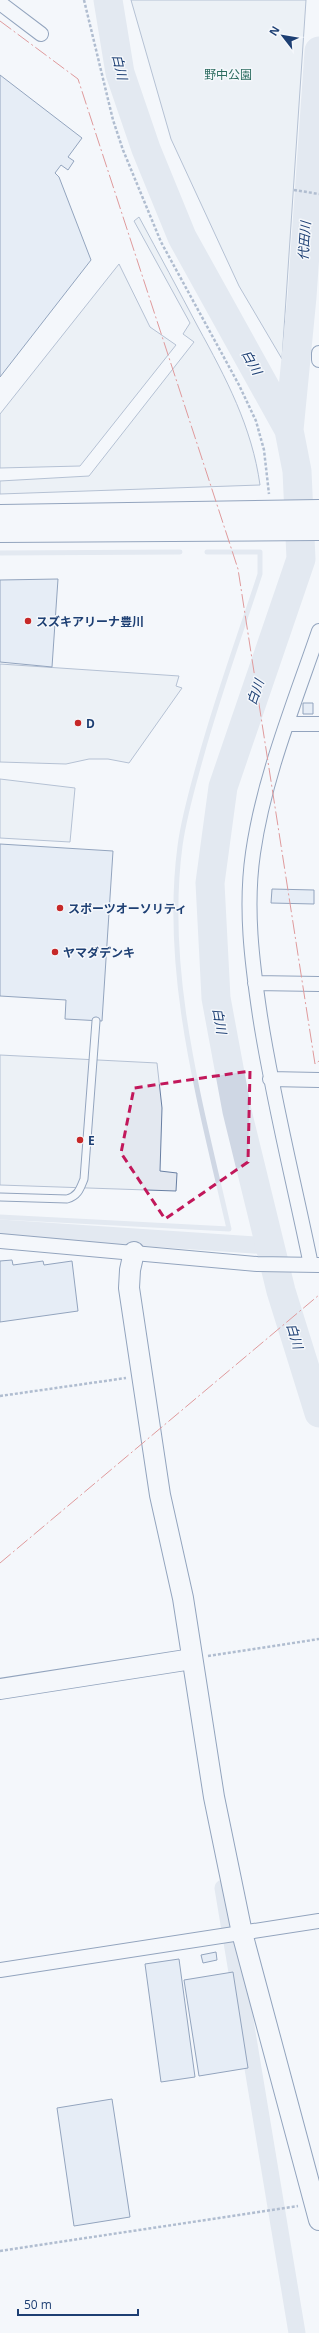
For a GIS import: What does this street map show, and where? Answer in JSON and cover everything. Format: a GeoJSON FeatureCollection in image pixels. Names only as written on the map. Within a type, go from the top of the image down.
{"type":"FeatureCollection","features":[{"type":"Feature","properties":{"kind":"street"},"geometry":{"type":"LineString","coordinates":[[0,4],[42,34]]}},
{"type":"Feature","properties":{"kind":"street"},"geometry":{"type":"LineString","coordinates":[[319,353],[319,360]]}},
{"type":"Feature","properties":{"kind":"street"},"geometry":{"type":"LineString","coordinates":[[0,514],[271,510],[319,517]]}},
{"type":"Feature","properties":{"kind":"street"},"geometry":{"type":"LineString","coordinates":[[0,532],[277,531],[319,517]]}},
{"type":"Feature","properties":{"kind":"street"},"geometry":{"type":"LineString","coordinates":[[0,544],[68,532]]}},
{"type":"Feature","properties":{"kind":"street"},"geometry":{"type":"LineString","coordinates":[[0,1241],[258,1264],[315,1265],[270,1079],[255,983],[248,917],[253,854],[266,789],[319,631]]}},
{"type":"Feature","properties":{"kind":"street"},"geometry":{"type":"LineString","coordinates":[[288,724],[319,724]]}},
{"type":"Feature","properties":{"kind":"street"},"geometry":{"type":"LineString","coordinates":[[255,983],[319,984]]}},
{"type":"Feature","properties":{"kind":"street"},"geometry":{"type":"LineString","coordinates":[[270,1079],[319,1080]]}},
{"type":"Feature","properties":{"kind":"street"},"geometry":{"type":"LineString","coordinates":[[134,1252],[130,1270],[129,1288],[160,1495],[183,1598],[186,1660],[214,1798],[235,1934],[319,2220]]}},
{"type":"Feature","properties":{"kind":"street"},"geometry":{"type":"LineString","coordinates":[[0,1688],[186,1660]]}},
{"type":"Feature","properties":{"kind":"street"},"geometry":{"type":"LineString","coordinates":[[0,1970],[319,1921]]}},
{"type":"Feature","properties":{"kind":"lane"},"geometry":{"type":"LineString","coordinates":[[0,1197],[67,1199],[77,1194],[84,1179],[96,1021]]}},
{"type":"Feature","properties":{"kind":"path"},"geometry":{"type":"LineString","coordinates":[[84,0],[113,120],[161,242],[240,385],[256,421],[264,450],[270,487],[271,510]]}},
{"type":"Feature","properties":{"kind":"path"},"geometry":{"type":"LineString","coordinates":[[294,190],[318,194]]}},
{"type":"Feature","properties":{"kind":"path"},"geometry":{"type":"LineString","coordinates":[[0,1396],[142,1375]]}},
{"type":"Feature","properties":{"kind":"path"},"geometry":{"type":"LineString","coordinates":[[186,1660],[319,1639]]}},
{"type":"Feature","properties":{"kind":"path"},"geometry":{"type":"LineString","coordinates":[[0,2251],[284,2208]]}},
{"type":"Feature","properties":{"kind":"highlighted area"},"geometry":{"type":"Polygon","coordinates":[[[250,1071],[248,1162],[165,1219],[121,1153],[134,1088],[250,1071]]]}},
{"type":"Feature","properties":{"kind":"green space","name":"野中公園"},"geometry":{"type":"Polygon","coordinates":[[[131,0],[306,0],[282,359],[239,286],[171,139],[131,0]]]}},
{"type":"Feature","properties":{"kind":"green space"},"geometry":{"type":"Polygon","coordinates":[[[139,217],[228,384],[251,443],[260,485],[0,494],[0,481],[89,476],[194,342],[183,334],[190,323],[134,221],[139,217]]]}},
{"type":"Feature","properties":{"kind":"green space"},"geometry":{"type":"Polygon","coordinates":[[[0,779],[75,788],[70,842],[0,838],[0,779]]]}},
{"type":"Feature","properties":{"kind":"shaded area"},"geometry":{"type":"Polygon","coordinates":[[[119,264],[150,327],[176,345],[80,466],[0,468],[0,414],[119,264]]]}},
{"type":"Feature","properties":{"kind":"shaded area","name":"D"},"geometry":{"type":"Polygon","coordinates":[[[0,664],[179,676],[176,686],[182,688],[129,763],[108,759],[89,759],[66,764],[0,762],[0,664]]]}},
{"type":"Feature","properties":{"kind":"shaded area","name":"E"},"geometry":{"type":"Polygon","coordinates":[[[0,1055],[157,1063],[162,1108],[160,1171],[177,1173],[176,1191],[0,1185],[0,1055]]]}},
{"type":"Feature","properties":{"kind":"building"},"geometry":{"type":"Polygon","coordinates":[[[0,75],[82,138],[68,157],[74,161],[68,170],[61,165],[55,173],[59,177],[91,260],[0,377],[0,75]]]}},
{"type":"Feature","properties":{"kind":"building","name":"スズキアリーナ豊川"},"geometry":{"type":"Polygon","coordinates":[[[58,579],[52,667],[0,662],[0,580],[58,579]]]}},
{"type":"Feature","properties":{"kind":"building"},"geometry":{"type":"Polygon","coordinates":[[[303,703],[313,703],[313,714],[303,714],[303,703]]]}},
{"type":"Feature","properties":{"kind":"building"},"geometry":{"type":"Polygon","coordinates":[[[0,844],[113,851],[102,1021],[65,1019],[66,1000],[0,996],[0,844]]]}},
{"type":"Feature","properties":{"kind":"building"},"geometry":{"type":"Polygon","coordinates":[[[272,889],[314,890],[314,904],[271,903],[272,889]]]}},
{"type":"Feature","properties":{"kind":"building"},"geometry":{"type":"Polygon","coordinates":[[[12,1260],[13,1265],[43,1261],[44,1265],[72,1261],[78,1311],[0,1322],[0,1261],[12,1260]]]}},
{"type":"Feature","properties":{"kind":"building"},"geometry":{"type":"Polygon","coordinates":[[[216,1952],[217,1960],[203,1963],[201,1955],[216,1952]]]}},
{"type":"Feature","properties":{"kind":"building"},"geometry":{"type":"Polygon","coordinates":[[[179,1959],[195,2077],[161,2082],[145,1964],[179,1959]]]}},
{"type":"Feature","properties":{"kind":"building"},"geometry":{"type":"Polygon","coordinates":[[[233,1972],[248,2068],[199,2076],[184,1980],[233,1972]]]}},
{"type":"Feature","properties":{"kind":"building"},"geometry":{"type":"Polygon","coordinates":[[[112,2099],[130,2217],[74,2226],[57,2108],[112,2099]]]}},
{"type":"Feature","properties":{"kind":"waterway","name":"白川"},"geometry":{"type":"LineString","coordinates":[[108,0],[120,73],[146,149],[182,237],[289,430],[297,471],[301,559],[223,787],[210,883],[216,998],[237,1111],[281,1291],[319,1413]]}},
{"type":"Feature","properties":{"kind":"waterway","name":"代田川"},"geometry":{"type":"LineString","coordinates":[[289,430],[302,297],[319,51]]}},
{"type":"Feature","properties":{"kind":"waterway"},"geometry":{"type":"LineString","coordinates":[[0,553],[180,552]]}},
{"type":"Feature","properties":{"kind":"waterway"},"geometry":{"type":"LineString","coordinates":[[0,1217],[229,1229],[207,1135],[188,1039],[181,991],[177,942],[176,894],[180,846],[189,801],[229,665],[260,574],[260,552],[207,552]]}},
{"type":"Feature","properties":{"kind":"waterway"},"geometry":{"type":"LineString","coordinates":[[0,1228],[269,1246]]}},
{"type":"Feature","properties":{"kind":"waterway"},"geometry":{"type":"LineString","coordinates":[[223,1888],[297,2333]]}},
{"type":"Feature","properties":{"kind":"power"},"geometry":{"type":"LineString","coordinates":[[0,21],[78,79],[238,569],[315,1064],[319,1061]]}},
{"type":"Feature","properties":{"kind":"power"},"geometry":{"type":"LineString","coordinates":[[0,1563],[319,1295]]}},
{"type":"Feature","properties":{"kind":"place","name":"スズキアリーナ豊川"},"geometry":{"type":"Point","coordinates":[28,621]}},
{"type":"Feature","properties":{"kind":"place","name":"D"},"geometry":{"type":"Point","coordinates":[78,723]}},
{"type":"Feature","properties":{"kind":"place","name":"スポーツオーソリティ"},"geometry":{"type":"Point","coordinates":[60,908]}},
{"type":"Feature","properties":{"kind":"place","name":"ヤマダデンキ"},"geometry":{"type":"Point","coordinates":[55,952]}},
{"type":"Feature","properties":{"kind":"place","name":"E"},"geometry":{"type":"Point","coordinates":[80,1140]}}]}
